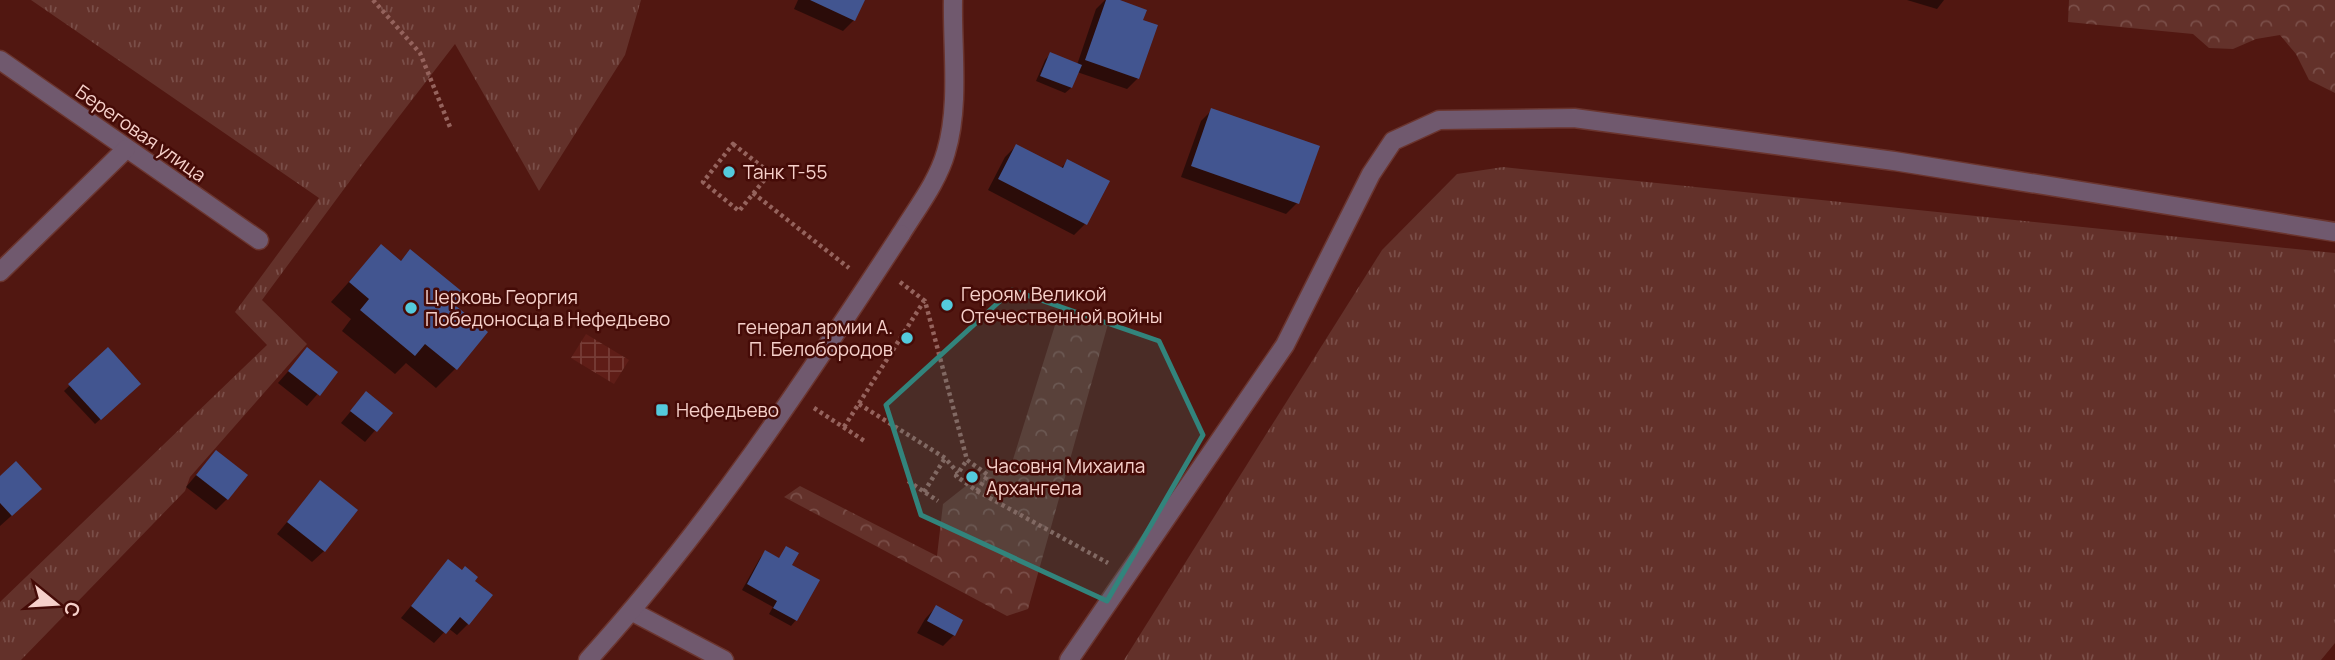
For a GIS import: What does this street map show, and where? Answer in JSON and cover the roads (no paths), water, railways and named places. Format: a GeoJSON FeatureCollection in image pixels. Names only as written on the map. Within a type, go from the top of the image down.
{"type":"FeatureCollection","features":[{"type":"Feature","properties":{"kind":"street"},"geometry":{"type":"LineString","coordinates":[[588,660],[631,611],[709,512],[795,395],[929,189],[946,154],[953,117],[953,0]]}},
{"type":"Feature","properties":{"kind":"street","name":"Береговая улица"},"geometry":{"type":"LineString","coordinates":[[0,60],[259,240]]}},
{"type":"Feature","properties":{"kind":"street"},"geometry":{"type":"LineString","coordinates":[[1069,660],[1286,345],[1371,174],[1393,141],[1440,120],[1574,118],[1894,161],[2335,232]]}},
{"type":"Feature","properties":{"kind":"street"},"geometry":{"type":"LineString","coordinates":[[0,272],[126,149]]}},
{"type":"Feature","properties":{"kind":"street"},"geometry":{"type":"LineString","coordinates":[[631,611],[723,660]]}},
{"type":"Feature","properties":{"kind":"place","name":"Танк Т-55"},"geometry":{"type":"Point","coordinates":[729,172]}},
{"type":"Feature","properties":{"kind":"place","name":"Героям Великой Отечественной войны"},"geometry":{"type":"Point","coordinates":[947,305]}},
{"type":"Feature","properties":{"kind":"place","name":"Церковь Георгия Победоносца в Нефедьево"},"geometry":{"type":"Point","coordinates":[411,308]}},
{"type":"Feature","properties":{"kind":"place","name":"генерал армии А. П. Белобородов"},"geometry":{"type":"Point","coordinates":[907,338]}},
{"type":"Feature","properties":{"kind":"place","name":"Нефедьево"},"geometry":{"type":"Point","coordinates":[662,410]}},
{"type":"Feature","properties":{"kind":"place","name":"Часовня Михаила Архангела"},"geometry":{"type":"Point","coordinates":[972,477]}}]}
